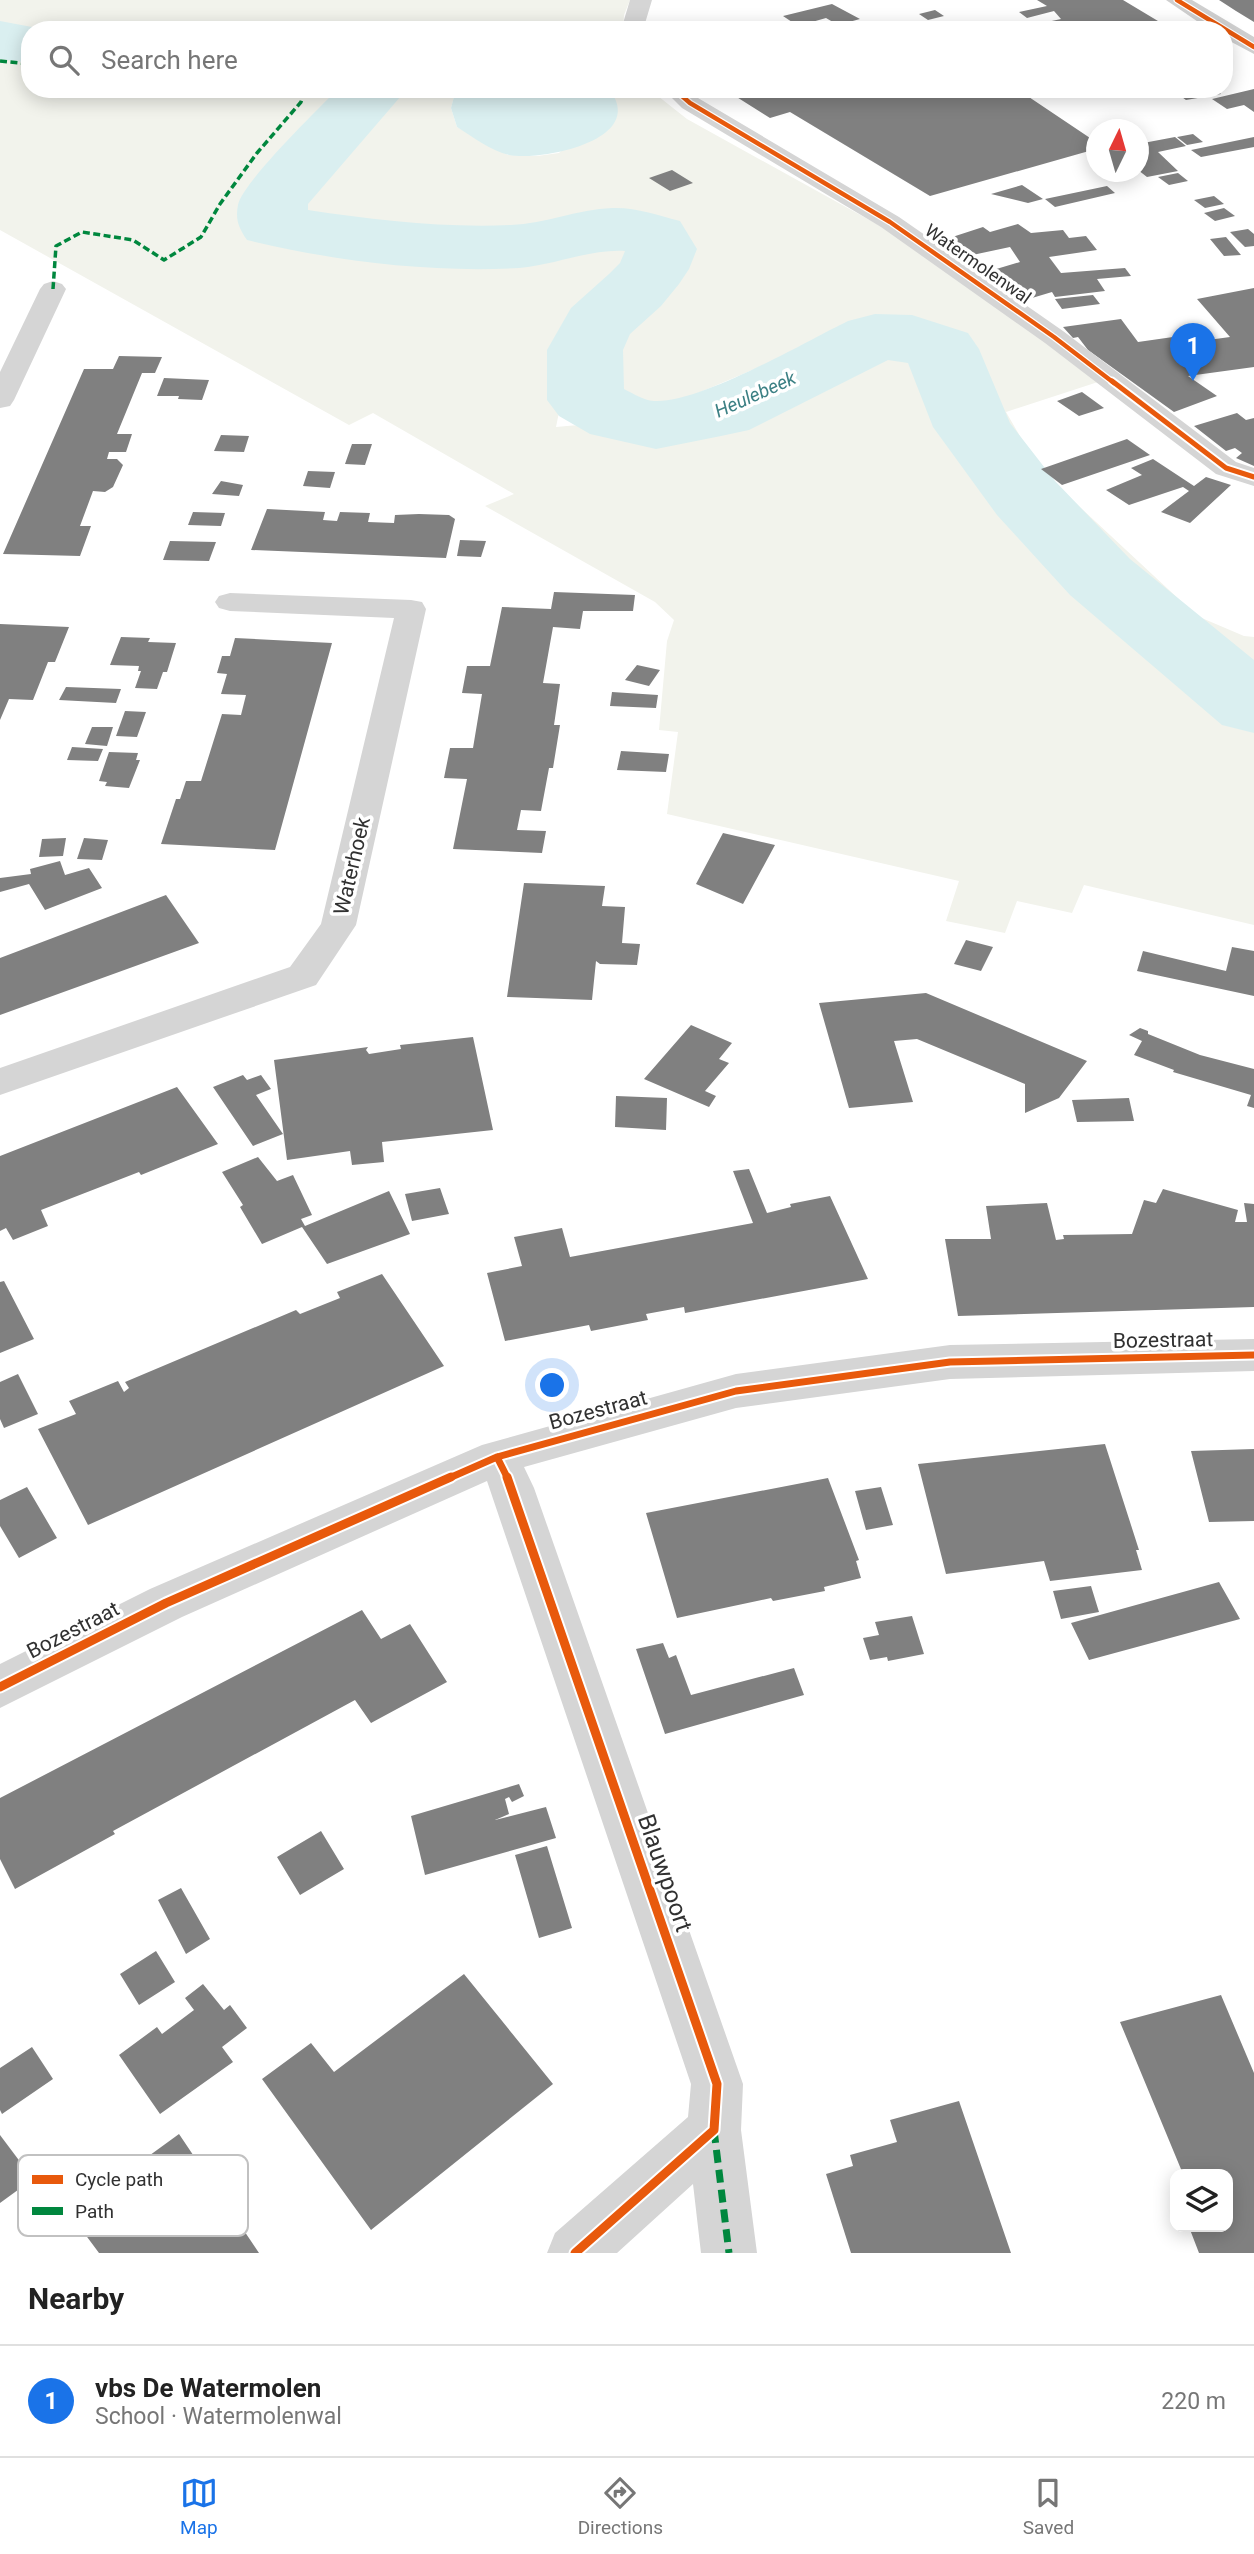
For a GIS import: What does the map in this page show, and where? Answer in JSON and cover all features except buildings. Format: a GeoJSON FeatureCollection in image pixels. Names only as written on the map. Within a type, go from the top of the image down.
{"type":"FeatureCollection","features":[{"type":"Feature","properties":{"kind":"street"},"geometry":{"type":"LineString","coordinates":[[634,21],[640,0]]}},
{"type":"Feature","properties":{"kind":"street"},"geometry":{"type":"LineString","coordinates":[[1177,0],[1211,21]]}},
{"type":"Feature","properties":{"kind":"street"},"geometry":{"type":"LineString","coordinates":[[1233,34],[1254,47]]}},
{"type":"Feature","properties":{"kind":"street","name":"Watermolenwal"},"geometry":{"type":"LineString","coordinates":[[684,98],[890,222],[1054,337],[1226,468],[1254,477]]}},
{"type":"Feature","properties":{"kind":"street"},"geometry":{"type":"LineString","coordinates":[[0,400],[53,289]]}},
{"type":"Feature","properties":{"kind":"street","name":"Waterhoek"},"geometry":{"type":"LineString","coordinates":[[0,1082],[303,976],[338,925],[411,609],[230,602]]}},
{"type":"Feature","properties":{"kind":"street","name":"Bozestraat"},"geometry":{"type":"LineString","coordinates":[[0,1687],[166,1603],[497,1457],[736,1391],[950,1362],[1254,1355]]}},
{"type":"Feature","properties":{"kind":"street","name":"Blauwpoort"},"geometry":{"type":"LineString","coordinates":[[497,1457],[512,1488],[717,2084],[714,2130],[730,2253]]}},
{"type":"Feature","properties":{"kind":"street"},"geometry":{"type":"LineString","coordinates":[[575,2253],[714,2130]]}},
{"type":"Feature","properties":{"kind":"shaded area"},"geometry":{"type":"Polygon","coordinates":[[[0,0],[630,0],[624,21],[21,21],[21,34],[0,31],[0,0]]]}},
{"type":"Feature","properties":{"kind":"shaded area"},"geometry":{"type":"Polygon","coordinates":[[[0,46],[21,48],[21,98],[454,98],[451,108],[457,127],[508,155],[537,156],[559,153],[613,98],[660,98],[687,119],[882,227],[1101,381],[1006,412],[1039,469],[1197,616],[1244,636],[1254,637],[1254,691],[1165,622],[1050,512],[970,402],[956,354],[944,339],[924,328],[902,323],[874,323],[832,336],[684,399],[692,408],[671,411],[638,409],[625,404],[614,394],[606,381],[598,342],[618,317],[667,286],[681,270],[685,260],[684,245],[675,234],[661,225],[644,220],[606,216],[576,220],[555,230],[505,238],[418,238],[303,223],[303,191],[250,218],[252,227],[316,244],[385,252],[522,256],[604,245],[631,249],[636,258],[633,266],[568,322],[561,337],[559,359],[565,383],[556,427],[591,426],[649,432],[685,429],[720,419],[787,388],[805,396],[868,356],[892,351],[917,355],[985,481],[1147,639],[1237,717],[1254,727],[1254,925],[1084,885],[1072,913],[1017,901],[1005,933],[946,921],[959,881],[667,814],[678,732],[659,730],[667,641],[674,620],[655,602],[485,506],[514,494],[373,413],[349,425],[0,230],[0,46]]]}},
{"type":"Feature","properties":{"kind":"shaded area"},"geometry":{"type":"Polygon","coordinates":[[[454,98],[614,98],[618,107],[615,122],[604,134],[566,150],[524,156],[502,153],[457,127],[451,108],[454,98]]]}},
{"type":"Feature","properties":{"kind":"waterway","name":"Heulebeek"},"geometry":{"type":"LineString","coordinates":[[0,40],[21,43]]}},
{"type":"Feature","properties":{"kind":"waterway","name":"Heulebeek"},"geometry":{"type":"LineString","coordinates":[[366,98],[317,149],[273,202],[272,225],[376,240],[455,246],[533,245],[609,229],[638,231],[655,236],[661,249],[653,269],[635,290],[597,324],[585,350],[586,400],[618,417],[656,425],[721,413],[875,337],[912,338],[941,349],[972,427],[1026,498],[1100,577],[1254,706]]}},
{"type":"Feature","properties":{"kind":"marked path"},"geometry":{"type":"LineString","coordinates":[[0,61],[21,63]]}},
{"type":"Feature","properties":{"kind":"marked path"},"geometry":{"type":"LineString","coordinates":[[53,289],[56,246],[82,232],[133,240],[164,260],[201,237],[220,204],[257,153],[302,98]]}},
{"type":"Feature","properties":{"kind":"marked path"},"geometry":{"type":"LineString","coordinates":[[714,2130],[729,2253]]}},
{"type":"Feature","properties":{"kind":"cycle path"},"geometry":{"type":"LineString","coordinates":[[1177,0],[1211,21]]}},
{"type":"Feature","properties":{"kind":"cycle path"},"geometry":{"type":"LineString","coordinates":[[1233,34],[1254,47]]}},
{"type":"Feature","properties":{"kind":"cycle path"},"geometry":{"type":"LineString","coordinates":[[684,98],[890,222],[1054,337],[1226,468],[1254,477]]}},
{"type":"Feature","properties":{"kind":"cycle path"},"geometry":{"type":"LineString","coordinates":[[0,1687],[166,1603],[497,1457],[736,1391],[950,1362],[1254,1355]]}},
{"type":"Feature","properties":{"kind":"cycle path"},"geometry":{"type":"LineString","coordinates":[[497,1457],[512,1488],[717,2084],[714,2130],[575,2253]]}},
{"type":"Feature","properties":{"kind":"place","name":"vbs De Watermolen"},"geometry":{"type":"Point","coordinates":[1193,381]}}]}
